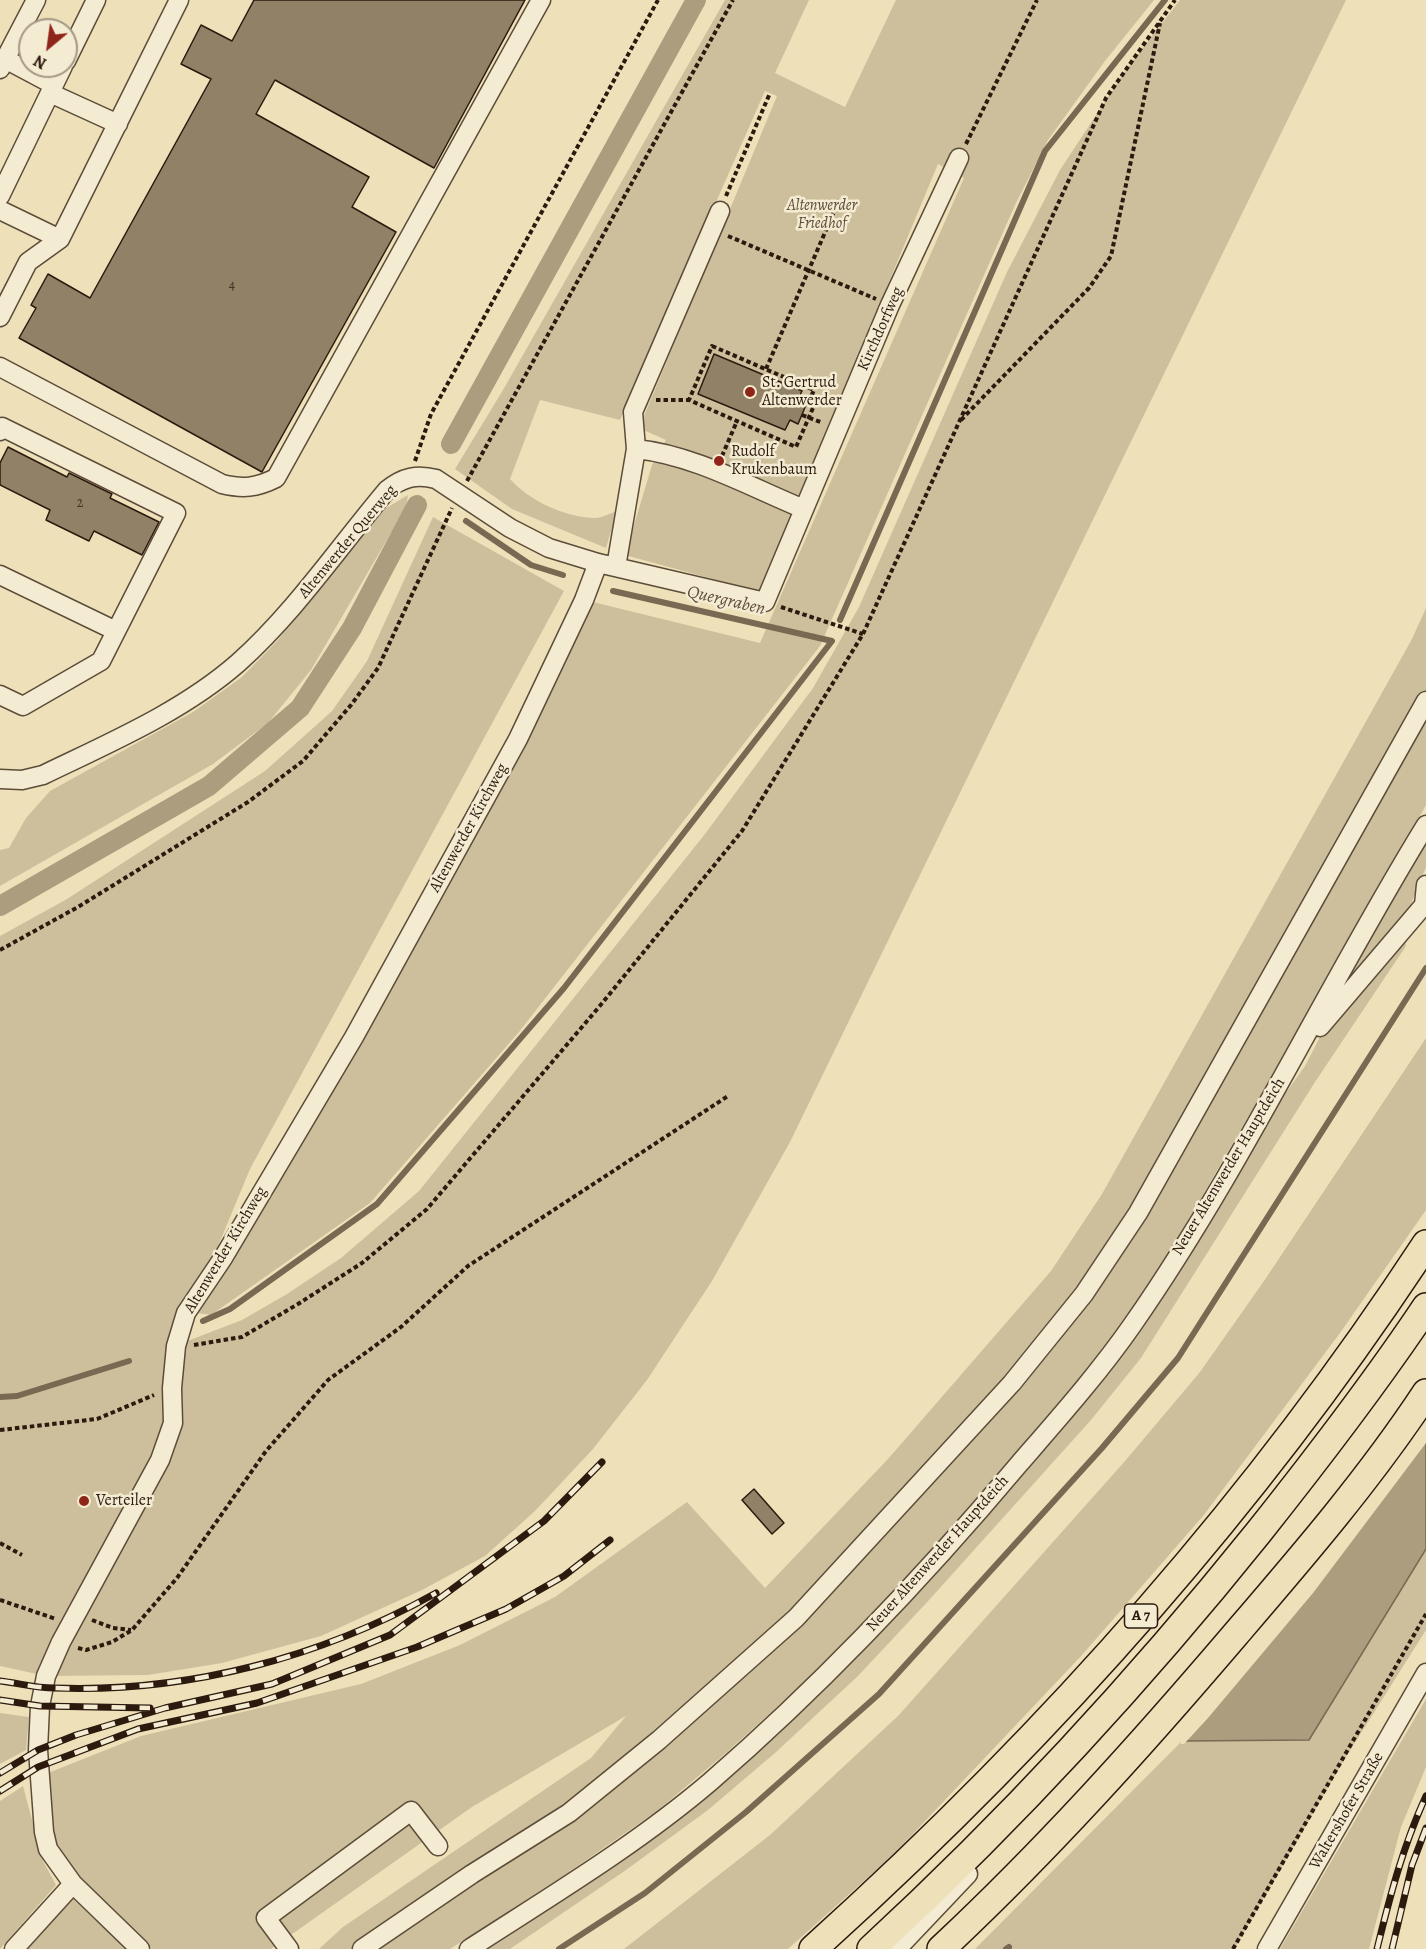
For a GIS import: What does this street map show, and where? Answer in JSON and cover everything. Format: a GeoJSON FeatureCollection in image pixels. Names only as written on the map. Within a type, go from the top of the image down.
{"type":"FeatureCollection","features":[{"type":"Feature","properties":{"kind":"highway","name":"A 7"},"geometry":{"type":"LineString","coordinates":[[813,1949],[893,1877],[999,1772],[1096,1670],[1286,1439],[1384,1308],[1426,1245]]}},
{"type":"Feature","properties":{"kind":"highway","name":"A 7"},"geometry":{"type":"LineString","coordinates":[[871,1949],[1051,1772],[1124,1692],[1212,1590],[1316,1461],[1426,1307]]}},
{"type":"Feature","properties":{"kind":"highway"},"geometry":{"type":"LineString","coordinates":[[941,1949],[993,1899],[1159,1724],[1311,1545],[1426,1393]]}},
{"type":"Feature","properties":{"kind":"street"},"geometry":{"type":"LineString","coordinates":[[36,0],[3,64],[118,124]]}},
{"type":"Feature","properties":{"kind":"street"},"geometry":{"type":"LineString","coordinates":[[78,37],[96,0]]}},
{"type":"Feature","properties":{"kind":"street"},"geometry":{"type":"LineString","coordinates":[[0,316],[28,262],[60,239],[179,0]]}},
{"type":"Feature","properties":{"kind":"street"},"geometry":{"type":"LineString","coordinates":[[0,367],[222,484],[244,489],[261,486],[276,478],[541,0]]}},
{"type":"Feature","properties":{"kind":"street"},"geometry":{"type":"LineString","coordinates":[[0,196],[57,78]]}},
{"type":"Feature","properties":{"kind":"street","name":"Kirchdorfweg"},"geometry":{"type":"LineString","coordinates":[[765,602],[890,305],[959,158]]}},
{"type":"Feature","properties":{"kind":"street"},"geometry":{"type":"LineString","coordinates":[[0,210],[60,239]]}},
{"type":"Feature","properties":{"kind":"street","name":"Altenwerder Kirchweg"},"geometry":{"type":"LineString","coordinates":[[140,1949],[73,1884],[48,1849],[44,1832],[38,1767],[40,1706],[46,1676],[61,1642],[160,1460],[173,1423],[172,1388],[176,1346],[186,1313],[223,1258],[354,1037],[518,739],[584,600],[607,565],[636,449],[633,412],[720,211]]}},
{"type":"Feature","properties":{"kind":"street"},"geometry":{"type":"LineString","coordinates":[[0,431],[2,427],[176,513],[101,661],[23,706],[0,695]]}},
{"type":"Feature","properties":{"kind":"street"},"geometry":{"type":"LineString","coordinates":[[636,449],[659,451],[804,509]]}},
{"type":"Feature","properties":{"kind":"street","name":"Altenwerder Querweg"},"geometry":{"type":"LineString","coordinates":[[0,779],[22,780],[43,775],[179,705],[216,680],[282,618],[387,490],[400,480],[415,477],[436,479],[531,540],[607,565],[765,602]]}},
{"type":"Feature","properties":{"kind":"street"},"geometry":{"type":"LineString","coordinates":[[0,575],[116,631]]}},
{"type":"Feature","properties":{"kind":"street"},"geometry":{"type":"LineString","coordinates":[[362,1949],[472,1874],[569,1813],[659,1740],[796,1618],[1012,1383],[1084,1294],[1138,1213],[1426,701]]}},
{"type":"Feature","properties":{"kind":"street","name":"Neuer Altenwerder Hauptdeich"},"geometry":{"type":"LineString","coordinates":[[469,1949],[611,1856],[708,1783],[841,1661],[957,1537],[1132,1326],[1187,1240],[1296,1056],[1388,887],[1426,825]]}},
{"type":"Feature","properties":{"kind":"street","name":"Neuer Altenwerder Hauptdeich"},"geometry":{"type":"LineString","coordinates":[[1296,1056],[1425,905],[1426,885]]}},
{"type":"Feature","properties":{"kind":"street"},"geometry":{"type":"LineString","coordinates":[[897,1949],[1132,1698],[1329,1459],[1426,1322]]}},
{"type":"Feature","properties":{"kind":"street","name":"Waltershofer Straße"},"geometry":{"type":"LineString","coordinates":[[1267,1949],[1426,1673]]}},
{"type":"Feature","properties":{"kind":"street"},"geometry":{"type":"LineString","coordinates":[[289,1949],[266,1918],[411,1811],[438,1846]]}},
{"type":"Feature","properties":{"kind":"street"},"geometry":{"type":"LineString","coordinates":[[14,1949],[73,1884]]}},
{"type":"Feature","properties":{"kind":"path"},"geometry":{"type":"LineString","coordinates":[[415,477],[417,451],[431,414],[658,0]]}},
{"type":"Feature","properties":{"kind":"path"},"geometry":{"type":"LineString","coordinates":[[0,951],[78,907],[248,802],[303,760],[351,705],[378,668],[460,494],[733,0]]}},
{"type":"Feature","properties":{"kind":"path"},"geometry":{"type":"LineString","coordinates":[[959,158],[1037,0]]}},
{"type":"Feature","properties":{"kind":"path"},"geometry":{"type":"LineString","coordinates":[[176,1346],[242,1337],[362,1263],[427,1209],[599,1007],[742,831],[863,634],[1106,98],[1175,0]]}},
{"type":"Feature","properties":{"kind":"path"},"geometry":{"type":"LineString","coordinates":[[959,423],[1089,288],[1111,256],[1161,20]]}},
{"type":"Feature","properties":{"kind":"path"},"geometry":{"type":"LineString","coordinates":[[720,211],[770,93]]}},
{"type":"Feature","properties":{"kind":"path"},"geometry":{"type":"LineString","coordinates":[[766,369],[839,200]]}},
{"type":"Feature","properties":{"kind":"path"},"geometry":{"type":"LineString","coordinates":[[712,229],[890,305]]}},
{"type":"Feature","properties":{"kind":"path"},"geometry":{"type":"LineString","coordinates":[[650,400],[688,400],[796,447],[816,401],[810,399],[814,390],[712,346],[688,400]]}},
{"type":"Feature","properties":{"kind":"path"},"geometry":{"type":"LineString","coordinates":[[701,372],[706,374]]}},
{"type":"Feature","properties":{"kind":"path"},"geometry":{"type":"LineString","coordinates":[[802,415],[824,424]]}},
{"type":"Feature","properties":{"kind":"path"},"geometry":{"type":"LineString","coordinates":[[715,472],[737,421]]}},
{"type":"Feature","properties":{"kind":"path"},"geometry":{"type":"LineString","coordinates":[[765,602],[863,634]]}},
{"type":"Feature","properties":{"kind":"path"},"geometry":{"type":"LineString","coordinates":[[61,1642],[86,1650],[112,1642],[132,1630],[177,1578],[266,1451],[328,1380],[401,1327],[468,1266],[728,1096]]}},
{"type":"Feature","properties":{"kind":"path"},"geometry":{"type":"LineString","coordinates":[[0,1430],[97,1419],[172,1388]]}},
{"type":"Feature","properties":{"kind":"path"},"geometry":{"type":"LineString","coordinates":[[0,1543],[22,1555]]}},
{"type":"Feature","properties":{"kind":"path"},"geometry":{"type":"LineString","coordinates":[[0,1600],[113,1628],[132,1630]]}},
{"type":"Feature","properties":{"kind":"path"},"geometry":{"type":"LineString","coordinates":[[1233,1949],[1426,1614]]}},
{"type":"Feature","properties":{"kind":"green space","name":"Altenwerder Friedhof"},"geometry":{"type":"Polygon","coordinates":[[[725,0],[809,0],[775,73],[845,107],[896,0],[1154,0],[1105,61],[1048,140],[1016,203],[820,646],[519,1032],[370,1203],[211,1315],[197,1313],[301,1138],[401,961],[593,602],[760,643],[964,178],[938,164],[760,592],[625,555],[652,465],[666,440],[639,428],[777,96],[765,91],[620,420],[540,400],[510,479],[538,501],[571,515],[595,518],[617,511],[606,548],[512,509],[455,469],[503,390],[725,0]]]}},
{"type":"Feature","properties":{"kind":"green space"},"geometry":{"type":"Polygon","coordinates":[[[1180,0],[1346,0],[790,1142],[712,1281],[647,1380],[593,1449],[535,1511],[485,1556],[422,1590],[321,1636],[222,1663],[148,1675],[46,1676],[0,1666],[0,936],[67,899],[265,771],[332,711],[367,661],[433,517],[564,591],[250,1169],[177,1345],[242,1320],[287,1294],[341,1258],[419,1191],[705,834],[813,688],[859,607],[1007,272],[1060,170],[1125,71],[1180,0]]]}},
{"type":"Feature","properties":{"kind":"green space"},"geometry":{"type":"Polygon","coordinates":[[[408,495],[406,507],[311,670],[268,723],[213,764],[0,886],[0,850],[9,848],[26,818],[50,791],[193,712],[242,677],[277,641],[383,510],[408,495]]]}},
{"type":"Feature","properties":{"kind":"green space"},"geometry":{"type":"Polygon","coordinates":[[[1426,608],[1426,701],[1138,1213],[919,1487],[659,1740],[362,1949],[319,1949],[343,1927],[591,1758],[626,1716],[472,1807],[271,1949],[152,1949],[107,1908],[53,1848],[48,1773],[141,1736],[361,1684],[460,1645],[555,1597],[687,1502],[765,1588],[888,1459],[1051,1271],[1102,1194],[1412,639],[1426,608]]]}},
{"type":"Feature","properties":{"kind":"green space"},"geometry":{"type":"Polygon","coordinates":[[[1426,713],[1426,805],[1394,864],[1155,1278],[1093,1364],[1014,1459],[826,1663],[657,1811],[566,1874],[450,1949],[370,1949],[697,1715],[746,1675],[807,1615],[1079,1306],[1426,713]]]}},
{"type":"Feature","properties":{"kind":"green space"},"geometry":{"type":"Polygon","coordinates":[[[1426,838],[1426,867],[1409,909],[1344,985],[1426,838]]]}},
{"type":"Feature","properties":{"kind":"green space"},"geometry":{"type":"Polygon","coordinates":[[[1404,935],[1406,946],[1315,1082],[1141,1358],[1091,1420],[930,1599],[858,1676],[775,1753],[708,1810],[626,1870],[510,1949],[478,1949],[587,1881],[896,1613],[1062,1430],[1122,1353],[1265,1122],[1305,1066],[1321,1035],[1404,935]]]}},
{"type":"Feature","properties":{"kind":"green space"},"geometry":{"type":"Polygon","coordinates":[[[1426,1038],[1426,1210],[1340,1333],[1203,1516],[1082,1655],[894,1854],[788,1949],[624,1949],[770,1835],[899,1715],[1125,1461],[1200,1372],[1264,1281],[1426,1038]]]}},
{"type":"Feature","properties":{"kind":"green space"},"geometry":{"type":"Polygon","coordinates":[[[1426,1549],[1426,1630],[1344,1760],[1234,1949],[975,1949],[1182,1741],[1309,1740],[1426,1549]]]}},
{"type":"Feature","properties":{"kind":"green space"},"geometry":{"type":"Polygon","coordinates":[[[1426,1699],[1426,1767],[1401,1827],[1369,1949],[1280,1949],[1426,1699]]]}},
{"type":"Feature","properties":{"kind":"green space"},"geometry":{"type":"Polygon","coordinates":[[[0,1713],[29,1717],[26,1750],[0,1764],[0,1713]]]}},
{"type":"Feature","properties":{"kind":"green space"},"geometry":{"type":"Polygon","coordinates":[[[23,1786],[43,1861],[56,1885],[0,1949],[0,1801],[23,1786]]]}},
{"type":"Feature","properties":{"kind":"green space"},"geometry":{"type":"Polygon","coordinates":[[[73,1899],[125,1948],[127,1949],[28,1949],[73,1899]]]}},
{"type":"Feature","properties":{"kind":"shaded area"},"geometry":{"type":"Polygon","coordinates":[[[1426,1437],[1426,1549],[1309,1740],[1182,1741],[1308,1591],[1426,1437]]]}},
{"type":"Feature","properties":{"kind":"pier"},"geometry":{"type":"Polygon","coordinates":[[[1426,1434],[1426,1443],[1313,1593],[1208,1718],[1184,1744],[1181,1744],[1180,1739],[1306,1589],[1426,1434]]]}},
{"type":"Feature","properties":{"kind":"building"},"geometry":{"type":"Polygon","coordinates":[[[254,0],[525,0],[434,168],[275,80],[256,114],[369,177],[352,207],[396,232],[262,472],[19,338],[36,308],[31,305],[48,274],[90,298],[211,79],[181,64],[201,25],[232,41],[254,0]]]}},
{"type":"Feature","properties":{"kind":"building","name":"St. Gertrud Altenwerder"},"geometry":{"type":"Polygon","coordinates":[[[714,354],[802,391],[797,401],[806,405],[798,424],[790,420],[785,430],[698,394],[714,354]]]}},
{"type":"Feature","properties":{"kind":"building"},"geometry":{"type":"Polygon","coordinates":[[[8,447],[67,477],[69,473],[112,494],[110,498],[159,522],[142,555],[94,531],[89,541],[46,520],[50,510],[0,485],[0,463],[8,447]]]}},
{"type":"Feature","properties":{"kind":"building"},"geometry":{"type":"Polygon","coordinates":[[[754,1489],[784,1523],[772,1534],[742,1500],[754,1489]]]}},
{"type":"Feature","properties":{"kind":"waterway"},"geometry":{"type":"LineString","coordinates":[[451,444],[696,0]]}},
{"type":"Feature","properties":{"kind":"waterway"},"geometry":{"type":"LineString","coordinates":[[840,620],[1045,151],[1165,0]]}},
{"type":"Feature","properties":{"kind":"waterway"},"geometry":{"type":"LineString","coordinates":[[0,906],[209,786],[300,708],[352,628],[417,505]]}},
{"type":"Feature","properties":{"kind":"waterway","name":"Quergraben"},"geometry":{"type":"LineString","coordinates":[[466,521],[531,565],[563,575]]}},
{"type":"Feature","properties":{"kind":"waterway"},"geometry":{"type":"LineString","coordinates":[[203,1321],[230,1309],[377,1204],[564,988],[832,641],[613,591]]}},
{"type":"Feature","properties":{"kind":"waterway"},"geometry":{"type":"LineString","coordinates":[[559,1949],[645,1893],[746,1812],[879,1694],[1102,1448],[1178,1358],[1426,968]]}},
{"type":"Feature","properties":{"kind":"waterway"},"geometry":{"type":"LineString","coordinates":[[0,1397],[17,1396],[129,1361]]}},
{"type":"Feature","properties":{"kind":"railway"},"geometry":{"type":"LineString","coordinates":[[0,1773],[38,1750],[76,1735],[165,1708],[272,1684],[390,1635],[544,1521],[602,1462]]}},
{"type":"Feature","properties":{"kind":"railway"},"geometry":{"type":"LineString","coordinates":[[0,1791],[38,1767],[138,1729],[257,1703],[417,1647],[506,1609],[564,1576],[610,1540]]}},
{"type":"Feature","properties":{"kind":"railway"},"geometry":{"type":"LineString","coordinates":[[0,1681],[47,1688],[104,1688],[203,1677],[251,1667],[299,1653],[392,1616],[436,1593]]}},
{"type":"Feature","properties":{"kind":"railway"},"geometry":{"type":"LineString","coordinates":[[0,1700],[40,1706],[150,1708]]}},
{"type":"Feature","properties":{"kind":"railway"},"geometry":{"type":"LineString","coordinates":[[1377,1949],[1404,1852],[1426,1796]]}},
{"type":"Feature","properties":{"kind":"railway"},"geometry":{"type":"LineString","coordinates":[[1392,1949],[1412,1865],[1426,1828]]}},
{"type":"Feature","properties":{"kind":"place","name":"St. Gertrud Altenwerder"},"geometry":{"type":"Point","coordinates":[750,392]}},
{"type":"Feature","properties":{"kind":"place","name":"Rudolf Krukenbaum"},"geometry":{"type":"Point","coordinates":[719,461]}},
{"type":"Feature","properties":{"kind":"place","name":"Verteiler"},"geometry":{"type":"Point","coordinates":[84,1501]}}]}
